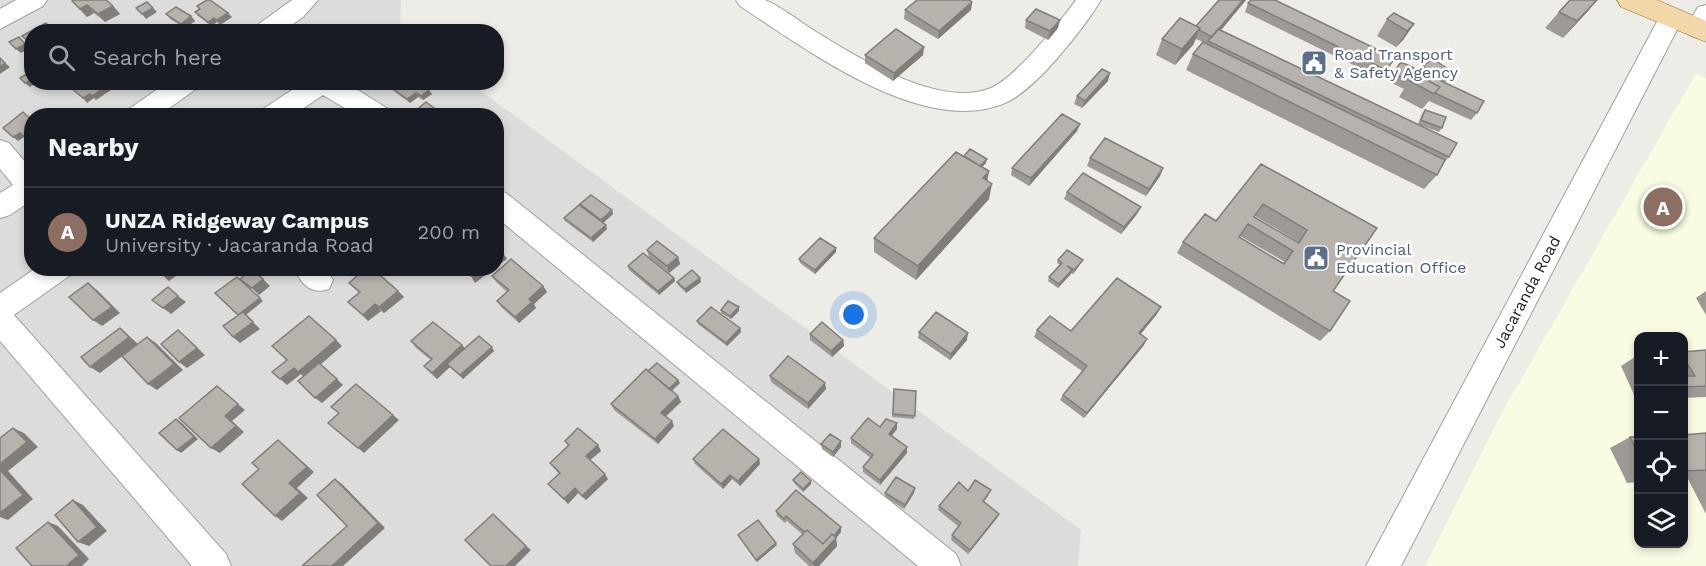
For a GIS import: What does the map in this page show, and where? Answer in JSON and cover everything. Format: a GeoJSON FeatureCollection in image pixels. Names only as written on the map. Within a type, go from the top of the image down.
{"type":"FeatureCollection","features":[{"type":"Feature","properties":{"kind":"main road"},"geometry":{"type":"LineString","coordinates":[[1631,0],[1671,18],[1703,24]]}},
{"type":"Feature","properties":{"kind":"street"},"geometry":{"type":"LineString","coordinates":[[0,20],[34,0]]}},
{"type":"Feature","properties":{"kind":"street"},"geometry":{"type":"LineString","coordinates":[[276,24],[306,0]]}},
{"type":"Feature","properties":{"kind":"street"},"geometry":{"type":"LineString","coordinates":[[748,0],[885,83],[930,98],[965,101],[988,99],[1003,92],[1060,40],[1089,0]]}},
{"type":"Feature","properties":{"kind":"street","name":"Jacaranda Road"},"geometry":{"type":"LineString","coordinates":[[1383,566],[1671,18]]}},
{"type":"Feature","properties":{"kind":"street"},"geometry":{"type":"LineString","coordinates":[[150,108],[175,90]]}},
{"type":"Feature","properties":{"kind":"street"},"geometry":{"type":"LineString","coordinates":[[284,108],[311,90]]}},
{"type":"Feature","properties":{"kind":"street"},"geometry":{"type":"LineString","coordinates":[[338,90],[366,108]]}},
{"type":"Feature","properties":{"kind":"street"},"geometry":{"type":"LineString","coordinates":[[0,150],[24,178]]}},
{"type":"Feature","properties":{"kind":"street"},"geometry":{"type":"LineString","coordinates":[[0,207],[24,191]]}},
{"type":"Feature","properties":{"kind":"street"},"geometry":{"type":"LineString","coordinates":[[504,208],[944,566]]}},
{"type":"Feature","properties":{"kind":"street"},"geometry":{"type":"LineString","coordinates":[[51,276],[2,324],[214,566]]}},
{"type":"Feature","properties":{"kind":"shaded area"},"geometry":{"type":"Polygon","coordinates":[[[0,0],[401,0],[400,24],[24,24],[24,90],[480,90],[1081,530],[1078,566],[0,566],[0,0]]]}},
{"type":"Feature","properties":{"kind":"shaded area"},"geometry":{"type":"Polygon","coordinates":[[[1696,73],[1706,78],[1706,566],[1425,566],[1500,416],[1696,73]]]}},
{"type":"Feature","properties":{"kind":"building"},"geometry":{"type":"Polygon","coordinates":[[[106,0],[113,6],[98,14],[87,5],[80,9],[72,1],[106,0]]]}},
{"type":"Feature","properties":{"kind":"building"},"geometry":{"type":"Polygon","coordinates":[[[207,0],[228,13],[217,20],[214,18],[208,22],[195,12],[200,9],[197,6],[207,0]]]}},
{"type":"Feature","properties":{"kind":"building"},"geometry":{"type":"Polygon","coordinates":[[[917,0],[969,0],[972,2],[939,31],[905,10],[917,0]]]}},
{"type":"Feature","properties":{"kind":"building"},"geometry":{"type":"Polygon","coordinates":[[[1219,0],[1243,0],[1212,37],[1196,26],[1219,0]]]}},
{"type":"Feature","properties":{"kind":"building"},"geometry":{"type":"Polygon","coordinates":[[[1251,0],[1275,0],[1395,58],[1386,70],[1248,3],[1251,0]]]}},
{"type":"Feature","properties":{"kind":"building"},"geometry":{"type":"Polygon","coordinates":[[[1570,0],[1597,0],[1577,21],[1559,12],[1570,0]]]}},
{"type":"Feature","properties":{"kind":"building"},"geometry":{"type":"Polygon","coordinates":[[[147,2],[153,8],[142,14],[136,8],[147,2]]]}},
{"type":"Feature","properties":{"kind":"building"},"geometry":{"type":"Polygon","coordinates":[[[176,7],[191,16],[181,24],[166,14],[176,7]]]}},
{"type":"Feature","properties":{"kind":"building"},"geometry":{"type":"Polygon","coordinates":[[[1036,9],[1060,20],[1050,31],[1026,20],[1036,9]]]}},
{"type":"Feature","properties":{"kind":"building"},"geometry":{"type":"Polygon","coordinates":[[[1394,13],[1414,24],[1407,31],[1387,19],[1394,13]]]}},
{"type":"Feature","properties":{"kind":"building"},"geometry":{"type":"Polygon","coordinates":[[[1180,18],[1200,28],[1182,49],[1162,39],[1180,18]]]}},
{"type":"Feature","properties":{"kind":"building"},"geometry":{"type":"Polygon","coordinates":[[[896,29],[924,47],[894,73],[865,55],[896,29]]]}},
{"type":"Feature","properties":{"kind":"building"},"geometry":{"type":"Polygon","coordinates":[[[1218,29],[1457,143],[1449,157],[1208,41],[1218,29]]]}},
{"type":"Feature","properties":{"kind":"building"},"geometry":{"type":"Polygon","coordinates":[[[19,37],[24,45],[16,49],[9,42],[19,37]]]}},
{"type":"Feature","properties":{"kind":"building"},"geometry":{"type":"Polygon","coordinates":[[[1203,42],[1445,160],[1437,175],[1193,54],[1203,42]]]}},
{"type":"Feature","properties":{"kind":"building"},"geometry":{"type":"Polygon","coordinates":[[[1433,59],[1454,73],[1445,80],[1423,66],[1433,59]]]}},
{"type":"Feature","properties":{"kind":"building"},"geometry":{"type":"Polygon","coordinates":[[[1401,62],[1484,101],[1477,113],[1435,93],[1440,87],[1415,74],[1410,81],[1393,73],[1401,62]]]}},
{"type":"Feature","properties":{"kind":"building"},"geometry":{"type":"Polygon","coordinates":[[[1102,69],[1110,73],[1085,101],[1077,96],[1102,69]]]}},
{"type":"Feature","properties":{"kind":"building"},"geometry":{"type":"Polygon","coordinates":[[[1415,74],[1440,87],[1434,94],[1410,81],[1415,74]]]}},
{"type":"Feature","properties":{"kind":"building"},"geometry":{"type":"Polygon","coordinates":[[[74,90],[101,90],[92,96],[90,94],[83,98],[74,90]]]}},
{"type":"Feature","properties":{"kind":"building"},"geometry":{"type":"Polygon","coordinates":[[[395,90],[429,90],[421,96],[416,93],[407,99],[395,90]]]}},
{"type":"Feature","properties":{"kind":"building"},"geometry":{"type":"Polygon","coordinates":[[[426,102],[434,108],[419,108],[426,102]]]}},
{"type":"Feature","properties":{"kind":"building"},"geometry":{"type":"Polygon","coordinates":[[[1425,110],[1446,117],[1442,128],[1421,120],[1425,110]]]}},
{"type":"Feature","properties":{"kind":"building"},"geometry":{"type":"Polygon","coordinates":[[[24,113],[24,135],[20,133],[13,137],[3,128],[24,113]]]}},
{"type":"Feature","properties":{"kind":"building"},"geometry":{"type":"Polygon","coordinates":[[[1062,114],[1080,124],[1031,178],[1012,168],[1062,114]]]}},
{"type":"Feature","properties":{"kind":"building"},"geometry":{"type":"Polygon","coordinates":[[[1105,138],[1163,168],[1149,189],[1090,158],[1105,138]]]}},
{"type":"Feature","properties":{"kind":"building"},"geometry":{"type":"Polygon","coordinates":[[[970,149],[987,159],[980,166],[964,156],[970,149]]]}},
{"type":"Feature","properties":{"kind":"building"},"geometry":{"type":"Polygon","coordinates":[[[956,152],[989,171],[983,178],[992,184],[918,266],[874,238],[956,152]]]}},
{"type":"Feature","properties":{"kind":"building","name":"Provincial Education Office"},"geometry":{"type":"Polygon","coordinates":[[[1261,164],[1377,228],[1333,291],[1350,301],[1330,331],[1183,242],[1205,214],[1216,221],[1261,164]],[[1263,204],[1254,217],[1299,243],[1307,230],[1263,204]],[[1248,224],[1239,237],[1284,264],[1293,251],[1248,224]]]}},
{"type":"Feature","properties":{"kind":"building"},"geometry":{"type":"Polygon","coordinates":[[[1083,173],[1141,207],[1124,227],[1067,192],[1083,173]]]}},
{"type":"Feature","properties":{"kind":"building"},"geometry":{"type":"Polygon","coordinates":[[[591,195],[612,210],[601,220],[580,204],[591,195]]]}},
{"type":"Feature","properties":{"kind":"building"},"geometry":{"type":"Polygon","coordinates":[[[579,205],[606,225],[591,238],[564,218],[579,205]]]}},
{"type":"Feature","properties":{"kind":"building"},"geometry":{"type":"Polygon","coordinates":[[[820,238],[836,248],[815,270],[799,259],[820,238]]]}},
{"type":"Feature","properties":{"kind":"building"},"geometry":{"type":"Polygon","coordinates":[[[657,241],[678,257],[667,266],[647,250],[657,241]]]}},
{"type":"Feature","properties":{"kind":"building"},"geometry":{"type":"Polygon","coordinates":[[[1067,250],[1083,260],[1074,270],[1067,266],[1072,270],[1059,284],[1049,277],[1062,263],[1058,260],[1067,250]]]}},
{"type":"Feature","properties":{"kind":"building"},"geometry":{"type":"Polygon","coordinates":[[[643,253],[674,278],[658,291],[628,266],[643,253]]]}},
{"type":"Feature","properties":{"kind":"building"},"geometry":{"type":"Polygon","coordinates":[[[511,259],[543,286],[529,299],[532,302],[515,317],[497,301],[509,290],[492,276],[504,276],[504,265],[511,259]]]}},
{"type":"Feature","properties":{"kind":"building"},"geometry":{"type":"Polygon","coordinates":[[[692,270],[700,278],[685,289],[677,282],[692,270]]]}},
{"type":"Feature","properties":{"kind":"building"},"geometry":{"type":"Polygon","coordinates":[[[244,276],[259,276],[263,279],[252,288],[240,279],[244,276]]]}},
{"type":"Feature","properties":{"kind":"building"},"geometry":{"type":"Polygon","coordinates":[[[357,276],[381,276],[398,291],[379,307],[375,304],[363,315],[348,302],[360,292],[349,283],[357,276]]]}},
{"type":"Feature","properties":{"kind":"building"},"geometry":{"type":"Polygon","coordinates":[[[237,277],[260,298],[238,315],[215,293],[237,277]]]}},
{"type":"Feature","properties":{"kind":"building"},"geometry":{"type":"Polygon","coordinates":[[[1117,278],[1161,307],[1139,333],[1147,339],[1087,413],[1063,395],[1087,366],[1037,330],[1050,316],[1071,331],[1117,278]]]}},
{"type":"Feature","properties":{"kind":"building"},"geometry":{"type":"Polygon","coordinates":[[[88,283],[112,307],[93,320],[69,297],[88,283]]]}},
{"type":"Feature","properties":{"kind":"building"},"geometry":{"type":"Polygon","coordinates":[[[168,287],[178,296],[163,308],[152,300],[168,287]]]}},
{"type":"Feature","properties":{"kind":"building"},"geometry":{"type":"Polygon","coordinates":[[[728,301],[739,307],[730,316],[721,310],[728,301]]]}},
{"type":"Feature","properties":{"kind":"building"},"geometry":{"type":"Polygon","coordinates":[[[711,307],[740,328],[726,343],[697,321],[711,307]]]}},
{"type":"Feature","properties":{"kind":"building"},"geometry":{"type":"Polygon","coordinates":[[[243,312],[253,322],[233,337],[223,326],[243,312]]]}},
{"type":"Feature","properties":{"kind":"building"},"geometry":{"type":"Polygon","coordinates":[[[936,312],[968,333],[951,354],[919,332],[936,312]]]}},
{"type":"Feature","properties":{"kind":"building"},"geometry":{"type":"Polygon","coordinates":[[[309,316],[336,340],[298,372],[294,368],[280,379],[272,372],[287,360],[272,346],[309,316]]]}},
{"type":"Feature","properties":{"kind":"building"},"geometry":{"type":"Polygon","coordinates":[[[433,322],[462,345],[432,373],[424,366],[432,359],[411,341],[433,322]]]}},
{"type":"Feature","properties":{"kind":"building"},"geometry":{"type":"Polygon","coordinates":[[[822,322],[843,340],[831,351],[810,334],[822,322]]]}},
{"type":"Feature","properties":{"kind":"building"},"geometry":{"type":"Polygon","coordinates":[[[120,328],[129,337],[90,367],[81,357],[120,328]]]}},
{"type":"Feature","properties":{"kind":"building"},"geometry":{"type":"Polygon","coordinates":[[[178,330],[197,348],[179,362],[161,344],[178,330]]]}},
{"type":"Feature","properties":{"kind":"building"},"geometry":{"type":"Polygon","coordinates":[[[479,336],[492,347],[460,375],[447,364],[479,336]]]}},
{"type":"Feature","properties":{"kind":"building"},"geometry":{"type":"Polygon","coordinates":[[[147,337],[174,364],[148,384],[122,356],[147,337]]]}},
{"type":"Feature","properties":{"kind":"building"},"geometry":{"type":"Polygon","coordinates":[[[1706,350],[1706,386],[1688,387],[1688,376],[1695,376],[1688,365],[1688,352],[1706,350]]]}},
{"type":"Feature","properties":{"kind":"building"},"geometry":{"type":"Polygon","coordinates":[[[788,356],[825,383],[808,403],[770,376],[788,356]]]}},
{"type":"Feature","properties":{"kind":"building"},"geometry":{"type":"Polygon","coordinates":[[[319,363],[337,379],[315,398],[298,381],[319,363]]]}},
{"type":"Feature","properties":{"kind":"building"},"geometry":{"type":"Polygon","coordinates":[[[657,363],[678,380],[669,389],[648,371],[657,363]]]}},
{"type":"Feature","properties":{"kind":"building"},"geometry":{"type":"Polygon","coordinates":[[[646,369],[678,396],[661,413],[672,421],[655,439],[611,404],[646,369]]]}},
{"type":"Feature","properties":{"kind":"building"},"geometry":{"type":"Polygon","coordinates":[[[356,384],[393,415],[358,448],[328,423],[339,413],[331,407],[356,384]]]}},
{"type":"Feature","properties":{"kind":"building"},"geometry":{"type":"Polygon","coordinates":[[[217,386],[238,404],[225,416],[236,426],[211,448],[179,418],[217,386]]]}},
{"type":"Feature","properties":{"kind":"building"},"geometry":{"type":"Polygon","coordinates":[[[894,389],[916,391],[915,416],[893,414],[894,389]]]}},
{"type":"Feature","properties":{"kind":"building"},"geometry":{"type":"Polygon","coordinates":[[[868,418],[880,427],[886,419],[897,423],[889,434],[907,447],[880,480],[863,467],[873,455],[851,438],[868,418]]]}},
{"type":"Feature","properties":{"kind":"building"},"geometry":{"type":"Polygon","coordinates":[[[176,419],[194,437],[177,450],[159,433],[176,419]]]}},
{"type":"Feature","properties":{"kind":"building"},"geometry":{"type":"Polygon","coordinates":[[[13,428],[27,442],[0,464],[0,438],[13,428]]]}},
{"type":"Feature","properties":{"kind":"building"},"geometry":{"type":"Polygon","coordinates":[[[578,428],[598,445],[586,456],[605,474],[582,496],[575,488],[564,499],[548,484],[560,473],[550,463],[569,445],[565,441],[578,428]]]}},
{"type":"Feature","properties":{"kind":"building"},"geometry":{"type":"Polygon","coordinates":[[[723,429],[759,459],[738,481],[730,475],[721,484],[693,459],[723,429]]]}},
{"type":"Feature","properties":{"kind":"building"},"geometry":{"type":"Polygon","coordinates":[[[1706,433],[1706,470],[1688,471],[1688,435],[1706,433]]]}},
{"type":"Feature","properties":{"kind":"building"},"geometry":{"type":"Polygon","coordinates":[[[830,434],[841,441],[833,452],[821,444],[830,434]]]}},
{"type":"Feature","properties":{"kind":"building"},"geometry":{"type":"Polygon","coordinates":[[[278,440],[307,467],[289,483],[300,493],[275,516],[242,484],[259,469],[252,463],[278,440]]]}},
{"type":"Feature","properties":{"kind":"building"},"geometry":{"type":"Polygon","coordinates":[[[0,470],[23,495],[0,513],[0,470]]]}},
{"type":"Feature","properties":{"kind":"building"},"geometry":{"type":"Polygon","coordinates":[[[801,472],[811,481],[803,489],[793,480],[801,472]]]}},
{"type":"Feature","properties":{"kind":"building"},"geometry":{"type":"Polygon","coordinates":[[[896,477],[915,488],[905,505],[885,493],[896,477]]]}},
{"type":"Feature","properties":{"kind":"building"},"geometry":{"type":"Polygon","coordinates":[[[335,479],[378,523],[332,566],[302,566],[347,526],[317,495],[335,479]]]}},
{"type":"Feature","properties":{"kind":"building"},"geometry":{"type":"Polygon","coordinates":[[[975,480],[991,490],[983,501],[999,514],[970,550],[952,535],[961,523],[939,506],[959,482],[968,491],[975,480]]]}},
{"type":"Feature","properties":{"kind":"building"},"geometry":{"type":"Polygon","coordinates":[[[796,490],[841,527],[823,544],[807,530],[805,532],[786,516],[784,519],[776,511],[796,490]]]}},
{"type":"Feature","properties":{"kind":"building"},"geometry":{"type":"Polygon","coordinates":[[[73,500],[97,527],[78,542],[55,515],[73,500]]]}},
{"type":"Feature","properties":{"kind":"building"},"geometry":{"type":"Polygon","coordinates":[[[493,514],[526,546],[506,566],[491,566],[465,540],[493,514]]]}},
{"type":"Feature","properties":{"kind":"building"},"geometry":{"type":"Polygon","coordinates":[[[758,520],[776,543],[756,560],[738,535],[758,520]]]}},
{"type":"Feature","properties":{"kind":"building"},"geometry":{"type":"Polygon","coordinates":[[[48,522],[79,555],[66,566],[32,566],[16,548],[48,522]]]}},
{"type":"Feature","properties":{"kind":"building"},"geometry":{"type":"Polygon","coordinates":[[[807,530],[823,544],[832,534],[836,538],[813,563],[793,544],[807,530]]]}},
{"type":"Feature","properties":{"kind":"place","name":"Road Transport & Safety Agency"},"geometry":{"type":"Point","coordinates":[1314,63]}},
{"type":"Feature","properties":{"kind":"place","name":"UNZA Ridgeway Campus"},"geometry":{"type":"Point","coordinates":[1663,207]}},
{"type":"Feature","properties":{"kind":"place","name":"Provincial Education Office"},"geometry":{"type":"Point","coordinates":[1316,258]}}]}
